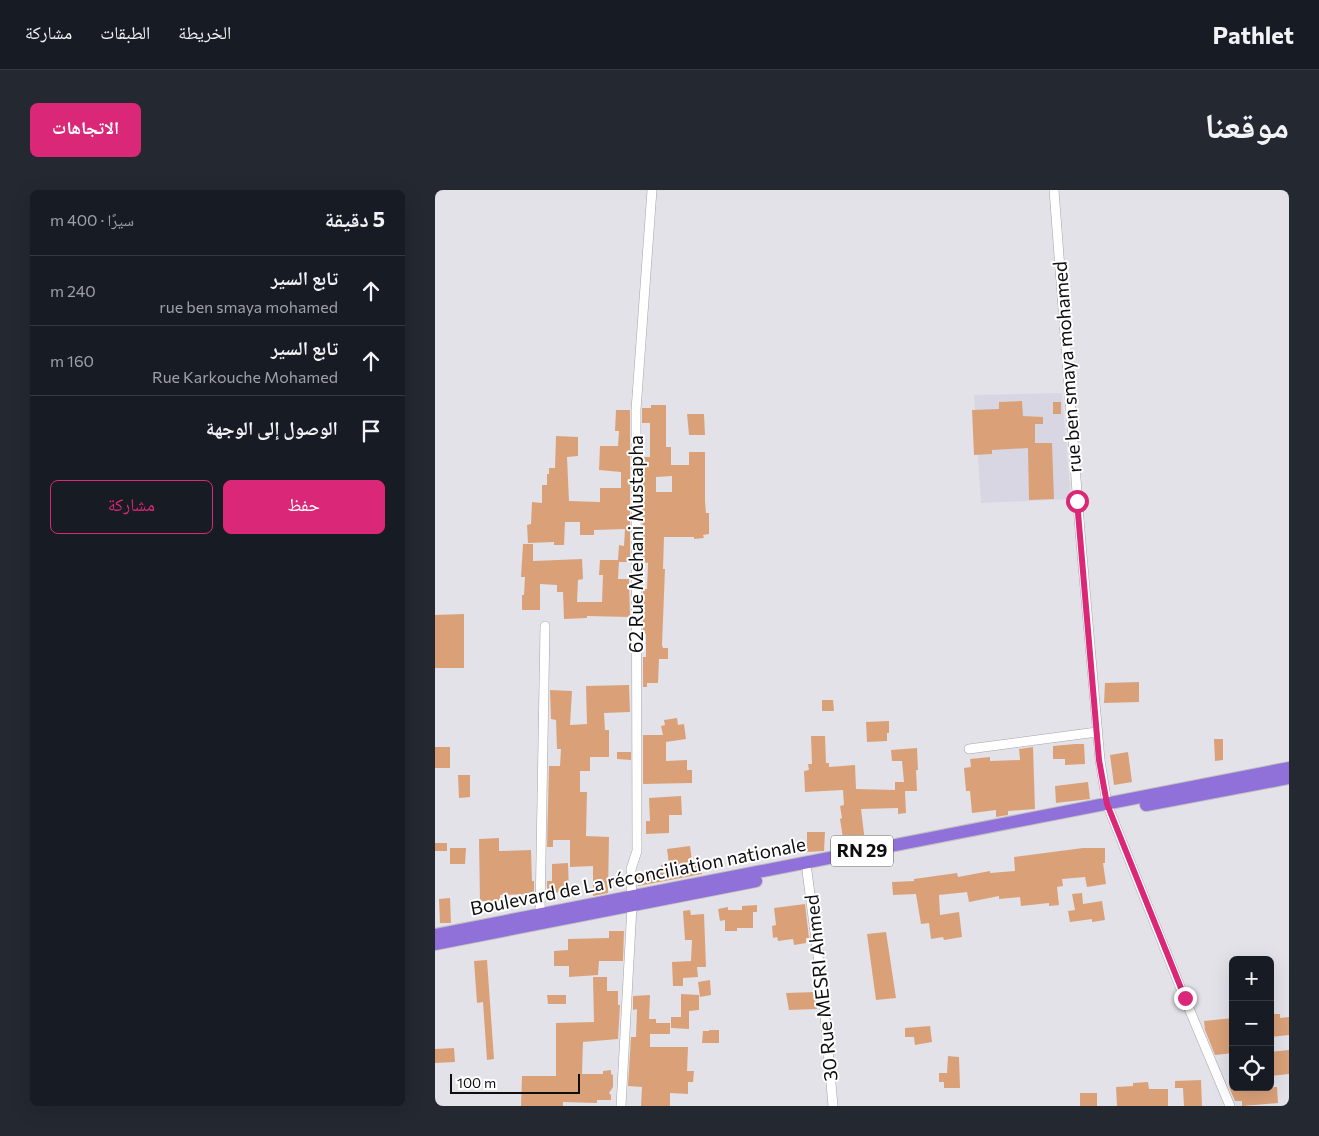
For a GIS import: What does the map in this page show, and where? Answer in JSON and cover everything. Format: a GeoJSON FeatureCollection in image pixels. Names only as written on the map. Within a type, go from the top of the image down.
{"type":"FeatureCollection","features":[{"type":"Feature","properties":{"kind":"highway","name":"Boulevard de La réconciliation nationale"},"geometry":{"type":"LineString","coordinates":[[435,935],[540,914],[631,901],[1108,808],[1289,768]]}},
{"type":"Feature","properties":{"kind":"highway","name":"Boulevard de La réconciliation nationale"},"geometry":{"type":"LineString","coordinates":[[1108,808],[1289,778]]}},
{"type":"Feature","properties":{"kind":"highway","name":"RN 29"},"geometry":{"type":"LineString","coordinates":[[435,944],[631,901],[807,870],[1108,808]]}},
{"type":"Feature","properties":{"kind":"street","name":"62 Rue Mehani Mustapha"},"geometry":{"type":"LineString","coordinates":[[621,1106],[631,868],[637,851],[636,410],[651,190]]}},
{"type":"Feature","properties":{"kind":"street","name":"rue ben smaya mohamed"},"geometry":{"type":"LineString","coordinates":[[1054,190],[1079,532],[1099,760],[1108,808],[1230,1106]]}},
{"type":"Feature","properties":{"kind":"street"},"geometry":{"type":"LineString","coordinates":[[540,914],[545,626]]}},
{"type":"Feature","properties":{"kind":"street"},"geometry":{"type":"LineString","coordinates":[[969,749],[1097,732]]}},
{"type":"Feature","properties":{"kind":"street","name":"30 Rue MESRI Ahmed"},"geometry":{"type":"LineString","coordinates":[[807,870],[823,994],[833,1106]]}},
{"type":"Feature","properties":{"kind":"shaded area"},"geometry":{"type":"Polygon","coordinates":[[[1062,393],[1071,499],[981,503],[974,395],[1062,393]]]}},
{"type":"Feature","properties":{"kind":"building"},"geometry":{"type":"Polygon","coordinates":[[[1022,401],[1023,416],[1043,417],[1043,424],[1035,424],[1035,443],[1052,443],[1054,499],[1029,500],[1028,448],[992,450],[992,454],[974,455],[972,410],[999,409],[999,402],[1022,401]]]}},
{"type":"Feature","properties":{"kind":"building"},"geometry":{"type":"Polygon","coordinates":[[[1053,402],[1061,402],[1061,414],[1053,414],[1053,402]]]}},
{"type":"Feature","properties":{"kind":"building"},"geometry":{"type":"Polygon","coordinates":[[[651,405],[666,405],[666,447],[671,447],[671,465],[689,465],[689,452],[705,452],[705,501],[706,513],[709,513],[709,534],[703,535],[704,538],[694,539],[694,537],[664,537],[663,569],[665,569],[662,645],[663,648],[668,648],[668,659],[659,659],[658,683],[647,683],[647,687],[643,687],[643,657],[646,657],[646,634],[643,633],[643,589],[647,589],[648,563],[643,562],[642,457],[650,457],[650,423],[642,423],[642,408],[651,408],[651,405]],[[672,476],[656,477],[656,492],[672,492],[672,476]]]}},
{"type":"Feature","properties":{"kind":"building"},"geometry":{"type":"Polygon","coordinates":[[[616,410],[630,410],[630,562],[619,562],[618,579],[629,579],[630,617],[587,616],[587,618],[564,619],[563,592],[557,592],[557,585],[540,584],[540,610],[522,610],[525,577],[521,577],[523,544],[533,544],[533,561],[582,559],[583,579],[578,580],[577,602],[602,602],[603,575],[599,575],[600,560],[618,560],[619,545],[624,546],[625,529],[594,530],[594,535],[580,535],[580,522],[565,522],[564,545],[554,545],[554,542],[528,543],[527,525],[531,524],[532,502],[542,503],[542,485],[547,485],[549,468],[555,468],[556,436],[578,437],[578,456],[567,457],[569,501],[600,502],[600,488],[621,488],[621,472],[599,470],[600,446],[618,446],[619,431],[615,431],[616,410]]]}},
{"type":"Feature","properties":{"kind":"building"},"geometry":{"type":"Polygon","coordinates":[[[687,414],[704,414],[705,435],[689,435],[687,414]]]}},
{"type":"Feature","properties":{"kind":"building"},"geometry":{"type":"Polygon","coordinates":[[[464,614],[464,668],[435,668],[435,615],[464,614]]]}},
{"type":"Feature","properties":{"kind":"building"},"geometry":{"type":"Polygon","coordinates":[[[1139,682],[1139,702],[1104,703],[1105,683],[1139,682]]]}},
{"type":"Feature","properties":{"kind":"building"},"geometry":{"type":"Polygon","coordinates":[[[629,685],[630,712],[604,713],[605,730],[609,730],[609,757],[590,757],[590,771],[580,771],[580,792],[587,792],[586,836],[609,837],[608,893],[593,896],[593,866],[570,867],[570,840],[553,840],[553,847],[547,847],[549,766],[560,766],[561,749],[557,749],[556,720],[551,719],[550,690],[572,691],[570,725],[587,724],[586,686],[629,685]]]}},
{"type":"Feature","properties":{"kind":"building"},"geometry":{"type":"Polygon","coordinates":[[[822,700],[833,700],[834,711],[822,711],[822,700]]]}},
{"type":"Feature","properties":{"kind":"building"},"geometry":{"type":"Polygon","coordinates":[[[677,718],[678,725],[684,724],[686,739],[666,742],[666,761],[687,760],[687,770],[692,770],[692,783],[643,784],[643,735],[663,735],[661,726],[665,725],[664,720],[677,718]]]}},
{"type":"Feature","properties":{"kind":"building"},"geometry":{"type":"Polygon","coordinates":[[[889,721],[887,741],[867,742],[866,722],[889,721]]]}},
{"type":"Feature","properties":{"kind":"building"},"geometry":{"type":"Polygon","coordinates":[[[811,736],[825,736],[826,763],[829,763],[829,767],[855,765],[856,789],[895,790],[895,782],[904,782],[902,761],[892,761],[891,750],[917,748],[917,791],[905,791],[906,813],[898,814],[898,808],[861,809],[865,842],[844,845],[840,819],[842,818],[840,806],[844,805],[843,790],[805,792],[804,771],[809,770],[808,764],[812,764],[811,736]]]}},
{"type":"Feature","properties":{"kind":"building"},"geometry":{"type":"Polygon","coordinates":[[[1214,739],[1223,739],[1223,760],[1215,761],[1214,739]]]}},
{"type":"Feature","properties":{"kind":"building"},"geometry":{"type":"Polygon","coordinates":[[[1084,744],[1085,764],[1065,765],[1065,759],[1053,759],[1053,746],[1084,744]]]}},
{"type":"Feature","properties":{"kind":"building"},"geometry":{"type":"Polygon","coordinates":[[[435,747],[450,747],[450,768],[435,768],[435,747]]]}},
{"type":"Feature","properties":{"kind":"building"},"geometry":{"type":"Polygon","coordinates":[[[1033,747],[1035,809],[1008,811],[1008,815],[996,817],[996,810],[972,813],[970,791],[966,791],[964,768],[971,767],[970,759],[990,757],[990,761],[1020,760],[1019,749],[1033,747]]]}},
{"type":"Feature","properties":{"kind":"building"},"geometry":{"type":"Polygon","coordinates":[[[617,752],[631,752],[631,760],[617,759],[617,752]]]}},
{"type":"Feature","properties":{"kind":"building"},"geometry":{"type":"Polygon","coordinates":[[[1128,752],[1132,782],[1114,785],[1110,755],[1128,752]]]}},
{"type":"Feature","properties":{"kind":"building"},"geometry":{"type":"Polygon","coordinates":[[[458,775],[470,775],[470,797],[459,798],[458,775]]]}},
{"type":"Feature","properties":{"kind":"building"},"geometry":{"type":"Polygon","coordinates":[[[1088,782],[1090,799],[1056,803],[1055,786],[1088,782]]]}},
{"type":"Feature","properties":{"kind":"building"},"geometry":{"type":"Polygon","coordinates":[[[681,796],[682,815],[669,815],[669,833],[646,834],[646,821],[650,821],[649,798],[681,796]]]}},
{"type":"Feature","properties":{"kind":"building"},"geometry":{"type":"Polygon","coordinates":[[[807,832],[825,832],[824,851],[807,852],[807,832]]]}},
{"type":"Feature","properties":{"kind":"building"},"geometry":{"type":"Polygon","coordinates":[[[499,838],[499,851],[531,850],[534,894],[500,895],[500,901],[480,901],[479,839],[499,838]]]}},
{"type":"Feature","properties":{"kind":"building"},"geometry":{"type":"Polygon","coordinates":[[[435,843],[447,843],[447,851],[435,851],[435,843]]]}},
{"type":"Feature","properties":{"kind":"building"},"geometry":{"type":"Polygon","coordinates":[[[690,846],[692,861],[700,860],[702,874],[638,886],[637,873],[661,870],[661,865],[669,864],[667,849],[690,846]]]}},
{"type":"Feature","properties":{"kind":"building"},"geometry":{"type":"Polygon","coordinates":[[[450,848],[466,848],[465,864],[450,864],[450,848]]]}},
{"type":"Feature","properties":{"kind":"building"},"geometry":{"type":"Polygon","coordinates":[[[1083,848],[1105,848],[1105,863],[1103,863],[1106,884],[1087,887],[1085,877],[1062,879],[1063,886],[1057,887],[1059,905],[1049,906],[1049,903],[1021,906],[1020,897],[999,899],[999,896],[969,902],[967,892],[939,895],[940,915],[959,912],[962,937],[944,940],[943,937],[931,939],[929,923],[921,924],[916,894],[893,895],[892,882],[914,881],[914,879],[957,873],[958,877],[990,871],[990,873],[1015,871],[1014,857],[1083,848]]]}},
{"type":"Feature","properties":{"kind":"building"},"geometry":{"type":"Polygon","coordinates":[[[568,863],[569,893],[550,892],[550,897],[547,897],[547,881],[552,881],[552,864],[568,863]]]}},
{"type":"Feature","properties":{"kind":"building"},"geometry":{"type":"Polygon","coordinates":[[[1082,893],[1083,904],[1102,901],[1105,920],[1092,922],[1092,919],[1070,922],[1068,911],[1075,910],[1072,894],[1082,893]]]}},
{"type":"Feature","properties":{"kind":"building"},"geometry":{"type":"Polygon","coordinates":[[[450,898],[451,923],[440,923],[439,899],[450,898]]]}},
{"type":"Feature","properties":{"kind":"building"},"geometry":{"type":"Polygon","coordinates":[[[805,904],[809,938],[806,938],[806,943],[794,945],[793,939],[778,941],[777,937],[773,938],[772,926],[776,925],[774,908],[805,904]]]}},
{"type":"Feature","properties":{"kind":"building"},"geometry":{"type":"Polygon","coordinates":[[[757,905],[757,912],[753,912],[753,928],[737,928],[737,931],[725,931],[725,920],[720,921],[718,909],[728,907],[728,910],[742,910],[742,906],[757,905]]]}},
{"type":"Feature","properties":{"kind":"building"},"geometry":{"type":"Polygon","coordinates":[[[690,910],[691,915],[704,914],[706,967],[697,967],[698,977],[683,978],[683,986],[673,986],[672,962],[691,961],[692,940],[685,940],[683,911],[690,910]]]}},
{"type":"Feature","properties":{"kind":"building"},"geometry":{"type":"Polygon","coordinates":[[[609,931],[624,931],[623,961],[599,961],[598,975],[569,977],[569,966],[554,966],[554,951],[568,950],[568,939],[609,938],[609,931]]]}},
{"type":"Feature","properties":{"kind":"building"},"geometry":{"type":"Polygon","coordinates":[[[886,932],[896,998],[876,1000],[867,934],[886,932]]]}},
{"type":"Feature","properties":{"kind":"building"},"geometry":{"type":"Polygon","coordinates":[[[487,960],[494,1059],[487,1060],[483,1002],[477,1003],[474,961],[487,960]]]}},
{"type":"Feature","properties":{"kind":"building"},"geometry":{"type":"Polygon","coordinates":[[[593,977],[607,977],[607,991],[618,991],[618,1005],[620,1005],[618,1039],[583,1042],[582,1074],[603,1074],[603,1071],[611,1070],[613,1087],[609,1093],[611,1100],[597,1100],[597,1103],[563,1102],[563,1106],[521,1106],[522,1076],[556,1076],[556,1023],[594,1022],[593,977]]]}},
{"type":"Feature","properties":{"kind":"building"},"geometry":{"type":"Polygon","coordinates":[[[710,980],[711,995],[700,997],[698,982],[710,980]]]}},
{"type":"Feature","properties":{"kind":"building"},"geometry":{"type":"Polygon","coordinates":[[[816,992],[817,1009],[789,1010],[786,993],[816,992]]]}},
{"type":"Feature","properties":{"kind":"building"},"geometry":{"type":"Polygon","coordinates":[[[681,994],[699,995],[699,1010],[689,1011],[689,1029],[671,1028],[671,1017],[681,1017],[681,994]]]}},
{"type":"Feature","properties":{"kind":"building"},"geometry":{"type":"Polygon","coordinates":[[[547,995],[566,995],[566,1004],[548,1004],[547,995]]]}},
{"type":"Feature","properties":{"kind":"building"},"geometry":{"type":"Polygon","coordinates":[[[650,995],[649,1019],[656,1019],[656,1023],[670,1023],[670,1034],[650,1034],[650,1047],[688,1047],[687,1071],[694,1071],[693,1082],[688,1082],[688,1094],[670,1093],[670,1106],[641,1106],[642,1087],[628,1086],[631,1037],[636,1037],[637,1009],[633,1010],[633,996],[650,995]]]}},
{"type":"Feature","properties":{"kind":"building"},"geometry":{"type":"Polygon","coordinates":[[[1274,1014],[1280,1014],[1280,1018],[1289,1017],[1289,1035],[1274,1037],[1274,1014]]]}},
{"type":"Feature","properties":{"kind":"building"},"geometry":{"type":"Polygon","coordinates":[[[1229,1018],[1229,1053],[1215,1055],[1205,1030],[1204,1021],[1229,1018]]]}},
{"type":"Feature","properties":{"kind":"building"},"geometry":{"type":"Polygon","coordinates":[[[930,1026],[932,1042],[915,1045],[914,1037],[905,1037],[905,1028],[930,1026]]]}},
{"type":"Feature","properties":{"kind":"building"},"geometry":{"type":"Polygon","coordinates":[[[719,1030],[719,1043],[702,1043],[703,1031],[719,1030]]]}},
{"type":"Feature","properties":{"kind":"building"},"geometry":{"type":"Polygon","coordinates":[[[454,1048],[455,1062],[435,1063],[435,1049],[454,1048]]]}},
{"type":"Feature","properties":{"kind":"building"},"geometry":{"type":"Polygon","coordinates":[[[1289,1050],[1289,1074],[1274,1076],[1274,1052],[1289,1050]]]}},
{"type":"Feature","properties":{"kind":"building"},"geometry":{"type":"Polygon","coordinates":[[[948,1056],[959,1057],[960,1088],[944,1088],[944,1082],[939,1082],[939,1073],[947,1073],[948,1056]]]}},
{"type":"Feature","properties":{"kind":"building"},"geometry":{"type":"Polygon","coordinates":[[[1201,1080],[1202,1106],[1184,1106],[1183,1088],[1175,1088],[1175,1081],[1201,1080]]]}},
{"type":"Feature","properties":{"kind":"building"},"geometry":{"type":"Polygon","coordinates":[[[1148,1082],[1149,1089],[1168,1089],[1168,1106],[1117,1106],[1116,1087],[1133,1086],[1133,1083],[1148,1082]]]}},
{"type":"Feature","properties":{"kind":"building"},"geometry":{"type":"Polygon","coordinates":[[[1274,1087],[1277,1087],[1278,1103],[1242,1106],[1242,1101],[1235,1101],[1231,1091],[1274,1091],[1274,1087]]]}},
{"type":"Feature","properties":{"kind":"building"},"geometry":{"type":"Polygon","coordinates":[[[1080,1093],[1097,1093],[1097,1106],[1080,1106],[1080,1093]]]}},
{"type":"Feature","properties":{"kind":"route"},"geometry":{"type":"LineString","coordinates":[[1077,501],[1099,760],[1107,804],[1185,998]]}}]}
